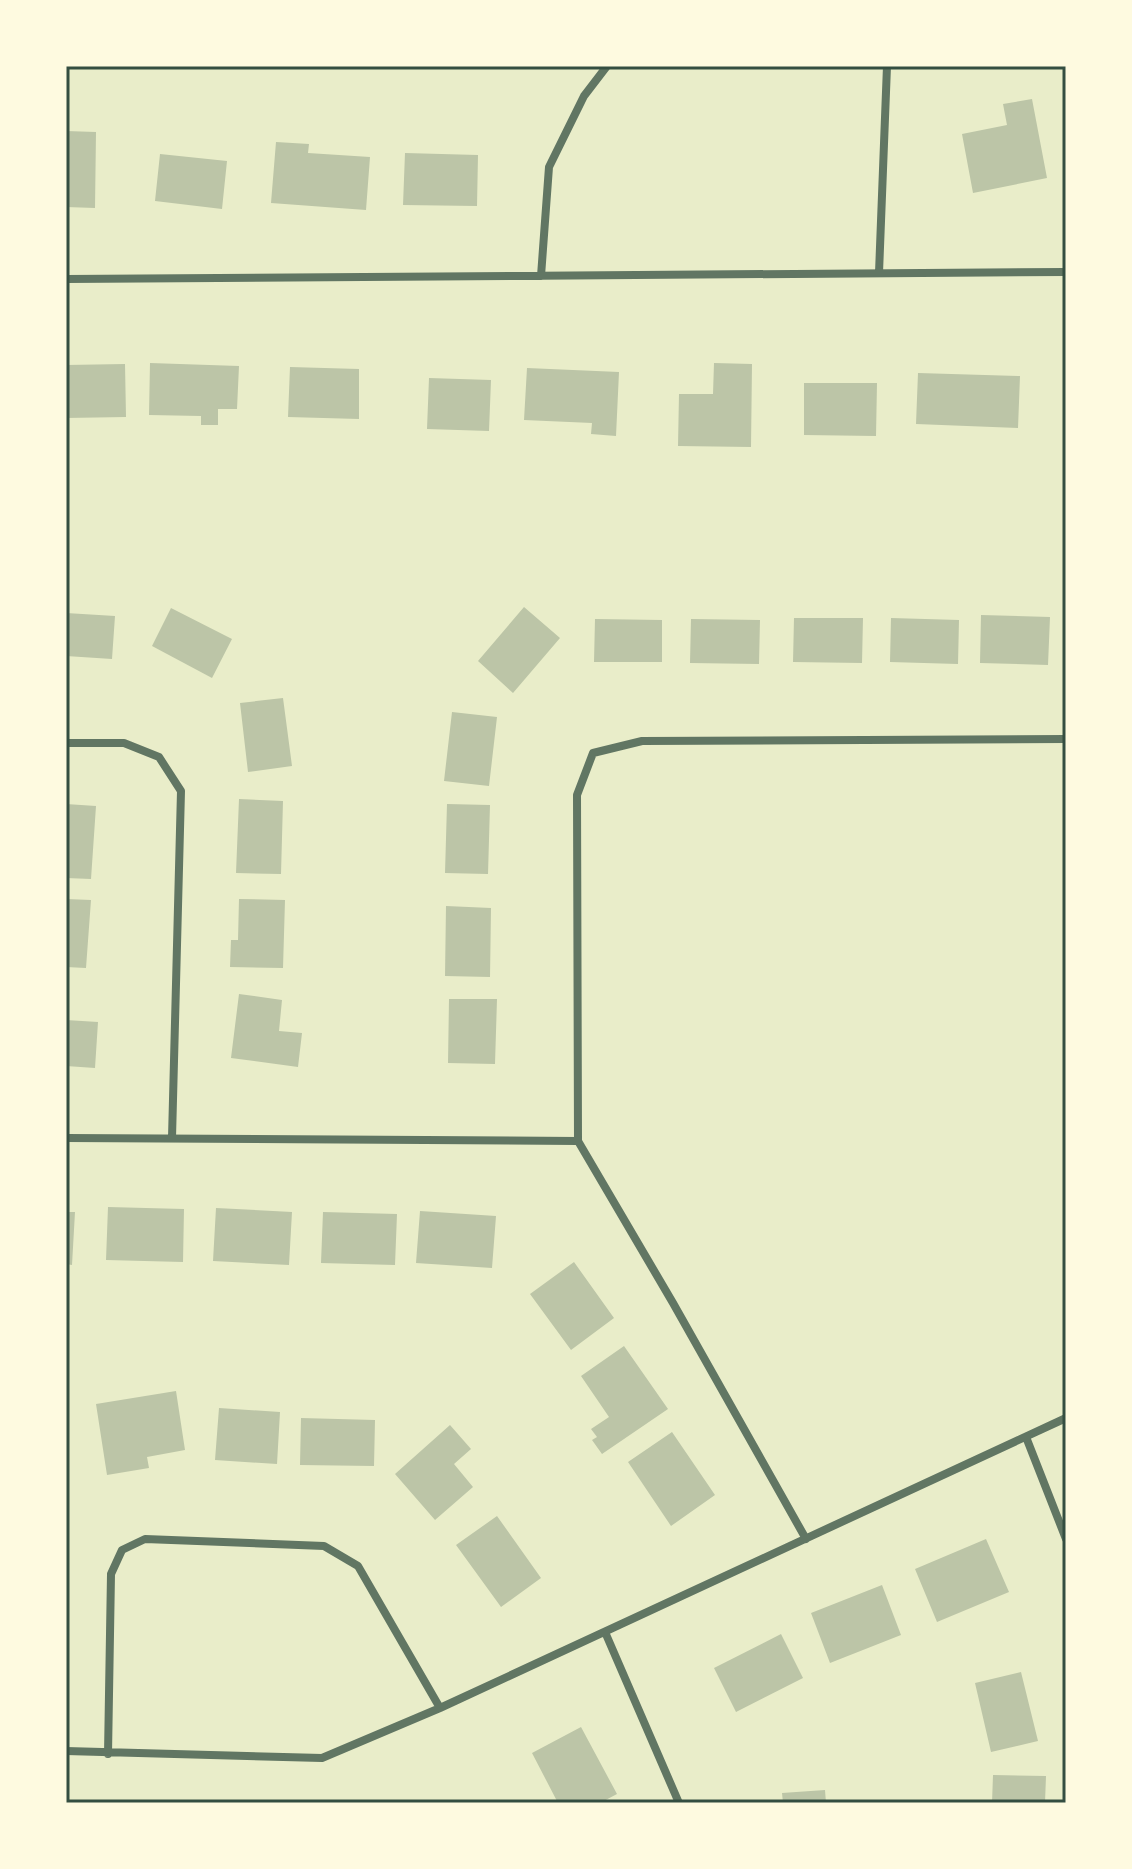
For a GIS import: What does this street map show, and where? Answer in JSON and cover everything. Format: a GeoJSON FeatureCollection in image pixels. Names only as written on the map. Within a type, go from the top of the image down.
{"type":"FeatureCollection","features":[{"type":"Feature","properties":{"kind":"street"},"geometry":{"type":"LineString","coordinates":[[541,276],[549,167],[584,96],[607,66]]}},
{"type":"Feature","properties":{"kind":"street"},"geometry":{"type":"LineString","coordinates":[[879,273],[887,66]]}},
{"type":"Feature","properties":{"kind":"street"},"geometry":{"type":"LineString","coordinates":[[66,279],[1066,272]]}},
{"type":"Feature","properties":{"kind":"street"},"geometry":{"type":"LineString","coordinates":[[806,1539],[578,1141],[577,795],[593,753],[642,741],[1066,739]]}},
{"type":"Feature","properties":{"kind":"street"},"geometry":{"type":"LineString","coordinates":[[66,743],[124,743],[159,757],[181,791],[172,1138]]}},
{"type":"Feature","properties":{"kind":"street"},"geometry":{"type":"LineString","coordinates":[[66,1138],[578,1141]]}},
{"type":"Feature","properties":{"kind":"street"},"geometry":{"type":"LineString","coordinates":[[66,1751],[322,1758],[440,1708],[1066,1418]]}},
{"type":"Feature","properties":{"kind":"street"},"geometry":{"type":"LineString","coordinates":[[1026,1437],[1066,1539]]}},
{"type":"Feature","properties":{"kind":"street"},"geometry":{"type":"LineString","coordinates":[[108,1754],[111,1574],[122,1550],[145,1539],[324,1546],[358,1566],[440,1708]]}},
{"type":"Feature","properties":{"kind":"street"},"geometry":{"type":"LineString","coordinates":[[605,1632],[679,1803]]}},
{"type":"Feature","properties":{"kind":"building"},"geometry":{"type":"Polygon","coordinates":[[[1032,99],[1047,178],[973,193],[962,134],[1007,125],[1003,104],[1032,99]]]}},
{"type":"Feature","properties":{"kind":"building"},"geometry":{"type":"Polygon","coordinates":[[[66,131],[96,132],[95,208],[66,207],[66,131]]]}},
{"type":"Feature","properties":{"kind":"building"},"geometry":{"type":"Polygon","coordinates":[[[276,142],[309,144],[308,153],[370,157],[366,210],[271,203],[276,142]]]}},
{"type":"Feature","properties":{"kind":"building"},"geometry":{"type":"Polygon","coordinates":[[[405,153],[478,155],[477,206],[403,205],[405,153]]]}},
{"type":"Feature","properties":{"kind":"building"},"geometry":{"type":"Polygon","coordinates":[[[160,154],[227,161],[222,209],[155,201],[160,154]]]}},
{"type":"Feature","properties":{"kind":"building"},"geometry":{"type":"Polygon","coordinates":[[[150,363],[239,366],[237,409],[218,409],[218,425],[201,425],[201,416],[149,415],[150,363]]]}},
{"type":"Feature","properties":{"kind":"building"},"geometry":{"type":"Polygon","coordinates":[[[714,363],[752,364],[751,447],[678,446],[679,394],[713,394],[714,363]]]}},
{"type":"Feature","properties":{"kind":"building"},"geometry":{"type":"Polygon","coordinates":[[[125,364],[126,417],[66,418],[66,365],[125,364]]]}},
{"type":"Feature","properties":{"kind":"building"},"geometry":{"type":"Polygon","coordinates":[[[290,367],[359,369],[359,419],[288,417],[290,367]]]}},
{"type":"Feature","properties":{"kind":"building"},"geometry":{"type":"Polygon","coordinates":[[[527,368],[619,372],[616,436],[591,434],[592,423],[524,420],[527,368]]]}},
{"type":"Feature","properties":{"kind":"building"},"geometry":{"type":"Polygon","coordinates":[[[918,373],[1020,376],[1018,428],[916,424],[918,373]]]}},
{"type":"Feature","properties":{"kind":"building"},"geometry":{"type":"Polygon","coordinates":[[[429,378],[491,380],[489,431],[427,429],[429,378]]]}},
{"type":"Feature","properties":{"kind":"building"},"geometry":{"type":"Polygon","coordinates":[[[804,383],[877,383],[876,436],[804,435],[804,383]]]}},
{"type":"Feature","properties":{"kind":"building"},"geometry":{"type":"Polygon","coordinates":[[[524,607],[560,638],[513,693],[478,661],[524,607]]]}},
{"type":"Feature","properties":{"kind":"building"},"geometry":{"type":"Polygon","coordinates":[[[171,608],[232,639],[212,678],[152,646],[171,608]]]}},
{"type":"Feature","properties":{"kind":"building"},"geometry":{"type":"Polygon","coordinates":[[[66,613],[115,616],[112,659],[66,656],[66,613]]]}},
{"type":"Feature","properties":{"kind":"building"},"geometry":{"type":"Polygon","coordinates":[[[981,615],[1050,617],[1048,665],[980,663],[981,615]]]}},
{"type":"Feature","properties":{"kind":"building"},"geometry":{"type":"Polygon","coordinates":[[[794,618],[863,618],[862,663],[793,662],[794,618]]]}},
{"type":"Feature","properties":{"kind":"building"},"geometry":{"type":"Polygon","coordinates":[[[891,618],[959,620],[958,664],[890,662],[891,618]]]}},
{"type":"Feature","properties":{"kind":"building"},"geometry":{"type":"Polygon","coordinates":[[[595,619],[662,620],[662,662],[594,662],[595,619]]]}},
{"type":"Feature","properties":{"kind":"building"},"geometry":{"type":"Polygon","coordinates":[[[691,619],[760,620],[759,664],[690,663],[691,619]]]}},
{"type":"Feature","properties":{"kind":"building"},"geometry":{"type":"Polygon","coordinates":[[[283,698],[292,766],[248,772],[240,703],[283,698]]]}},
{"type":"Feature","properties":{"kind":"building"},"geometry":{"type":"Polygon","coordinates":[[[452,712],[497,717],[489,786],[444,781],[452,712]]]}},
{"type":"Feature","properties":{"kind":"building"},"geometry":{"type":"Polygon","coordinates":[[[239,799],[283,801],[281,874],[236,873],[239,799]]]}},
{"type":"Feature","properties":{"kind":"building"},"geometry":{"type":"Polygon","coordinates":[[[66,804],[96,806],[91,879],[66,878],[66,804]]]}},
{"type":"Feature","properties":{"kind":"building"},"geometry":{"type":"Polygon","coordinates":[[[447,804],[490,805],[488,874],[445,873],[447,804]]]}},
{"type":"Feature","properties":{"kind":"building"},"geometry":{"type":"Polygon","coordinates":[[[66,899],[91,900],[86,968],[66,967],[66,899]]]}},
{"type":"Feature","properties":{"kind":"building"},"geometry":{"type":"Polygon","coordinates":[[[239,899],[285,900],[283,968],[230,967],[231,940],[238,940],[239,899]]]}},
{"type":"Feature","properties":{"kind":"building"},"geometry":{"type":"Polygon","coordinates":[[[446,906],[491,908],[490,977],[445,976],[446,906]]]}},
{"type":"Feature","properties":{"kind":"building"},"geometry":{"type":"Polygon","coordinates":[[[239,994],[282,1000],[279,1031],[302,1033],[298,1067],[231,1058],[239,994]]]}},
{"type":"Feature","properties":{"kind":"building"},"geometry":{"type":"Polygon","coordinates":[[[449,999],[497,999],[495,1064],[448,1063],[449,999]]]}},
{"type":"Feature","properties":{"kind":"building"},"geometry":{"type":"Polygon","coordinates":[[[66,1020],[98,1022],[95,1068],[66,1066],[66,1020]]]}},
{"type":"Feature","properties":{"kind":"building"},"geometry":{"type":"Polygon","coordinates":[[[108,1207],[184,1209],[183,1262],[106,1260],[108,1207]]]}},
{"type":"Feature","properties":{"kind":"building"},"geometry":{"type":"Polygon","coordinates":[[[216,1208],[292,1212],[289,1265],[213,1261],[216,1208]]]}},
{"type":"Feature","properties":{"kind":"building"},"geometry":{"type":"Polygon","coordinates":[[[420,1211],[496,1216],[492,1268],[416,1263],[420,1211]]]}},
{"type":"Feature","properties":{"kind":"building"},"geometry":{"type":"Polygon","coordinates":[[[66,1212],[75,1212],[72,1265],[66,1264],[66,1212]]]}},
{"type":"Feature","properties":{"kind":"building"},"geometry":{"type":"Polygon","coordinates":[[[323,1212],[397,1214],[395,1265],[321,1263],[323,1212]]]}},
{"type":"Feature","properties":{"kind":"building"},"geometry":{"type":"Polygon","coordinates":[[[574,1262],[614,1318],[571,1350],[530,1294],[574,1262]]]}},
{"type":"Feature","properties":{"kind":"building"},"geometry":{"type":"Polygon","coordinates":[[[624,1346],[668,1409],[602,1454],[592,1440],[597,1437],[591,1429],[609,1417],[581,1376],[624,1346]]]}},
{"type":"Feature","properties":{"kind":"building"},"geometry":{"type":"Polygon","coordinates":[[[176,1391],[185,1450],[147,1457],[149,1468],[107,1475],[96,1404],[176,1391]]]}},
{"type":"Feature","properties":{"kind":"building"},"geometry":{"type":"Polygon","coordinates":[[[219,1408],[280,1412],[277,1464],[215,1460],[219,1408]]]}},
{"type":"Feature","properties":{"kind":"building"},"geometry":{"type":"Polygon","coordinates":[[[301,1418],[375,1420],[374,1466],[300,1465],[301,1418]]]}},
{"type":"Feature","properties":{"kind":"building"},"geometry":{"type":"Polygon","coordinates":[[[450,1425],[471,1449],[454,1464],[473,1487],[435,1520],[395,1474],[450,1425]]]}},
{"type":"Feature","properties":{"kind":"building"},"geometry":{"type":"Polygon","coordinates":[[[672,1432],[715,1495],[671,1526],[628,1462],[672,1432]]]}},
{"type":"Feature","properties":{"kind":"building"},"geometry":{"type":"Polygon","coordinates":[[[497,1516],[541,1578],[501,1607],[456,1545],[497,1516]]]}},
{"type":"Feature","properties":{"kind":"building"},"geometry":{"type":"Polygon","coordinates":[[[986,1539],[1009,1592],[937,1622],[915,1569],[986,1539]]]}},
{"type":"Feature","properties":{"kind":"building"},"geometry":{"type":"Polygon","coordinates":[[[882,1585],[901,1635],[830,1663],[811,1613],[882,1585]]]}},
{"type":"Feature","properties":{"kind":"building"},"geometry":{"type":"Polygon","coordinates":[[[781,1634],[803,1678],[736,1712],[714,1668],[781,1634]]]}},
{"type":"Feature","properties":{"kind":"building"},"geometry":{"type":"Polygon","coordinates":[[[1021,1672],[1038,1741],[991,1752],[975,1683],[1021,1672]]]}},
{"type":"Feature","properties":{"kind":"building"},"geometry":{"type":"Polygon","coordinates":[[[581,1727],[617,1794],[600,1803],[558,1803],[532,1753],[581,1727]]]}},
{"type":"Feature","properties":{"kind":"building"},"geometry":{"type":"Polygon","coordinates":[[[993,1775],[1046,1776],[1045,1803],[992,1803],[993,1775]]]}},
{"type":"Feature","properties":{"kind":"building"},"geometry":{"type":"Polygon","coordinates":[[[825,1790],[826,1803],[783,1803],[782,1793],[825,1790]]]}}]}
